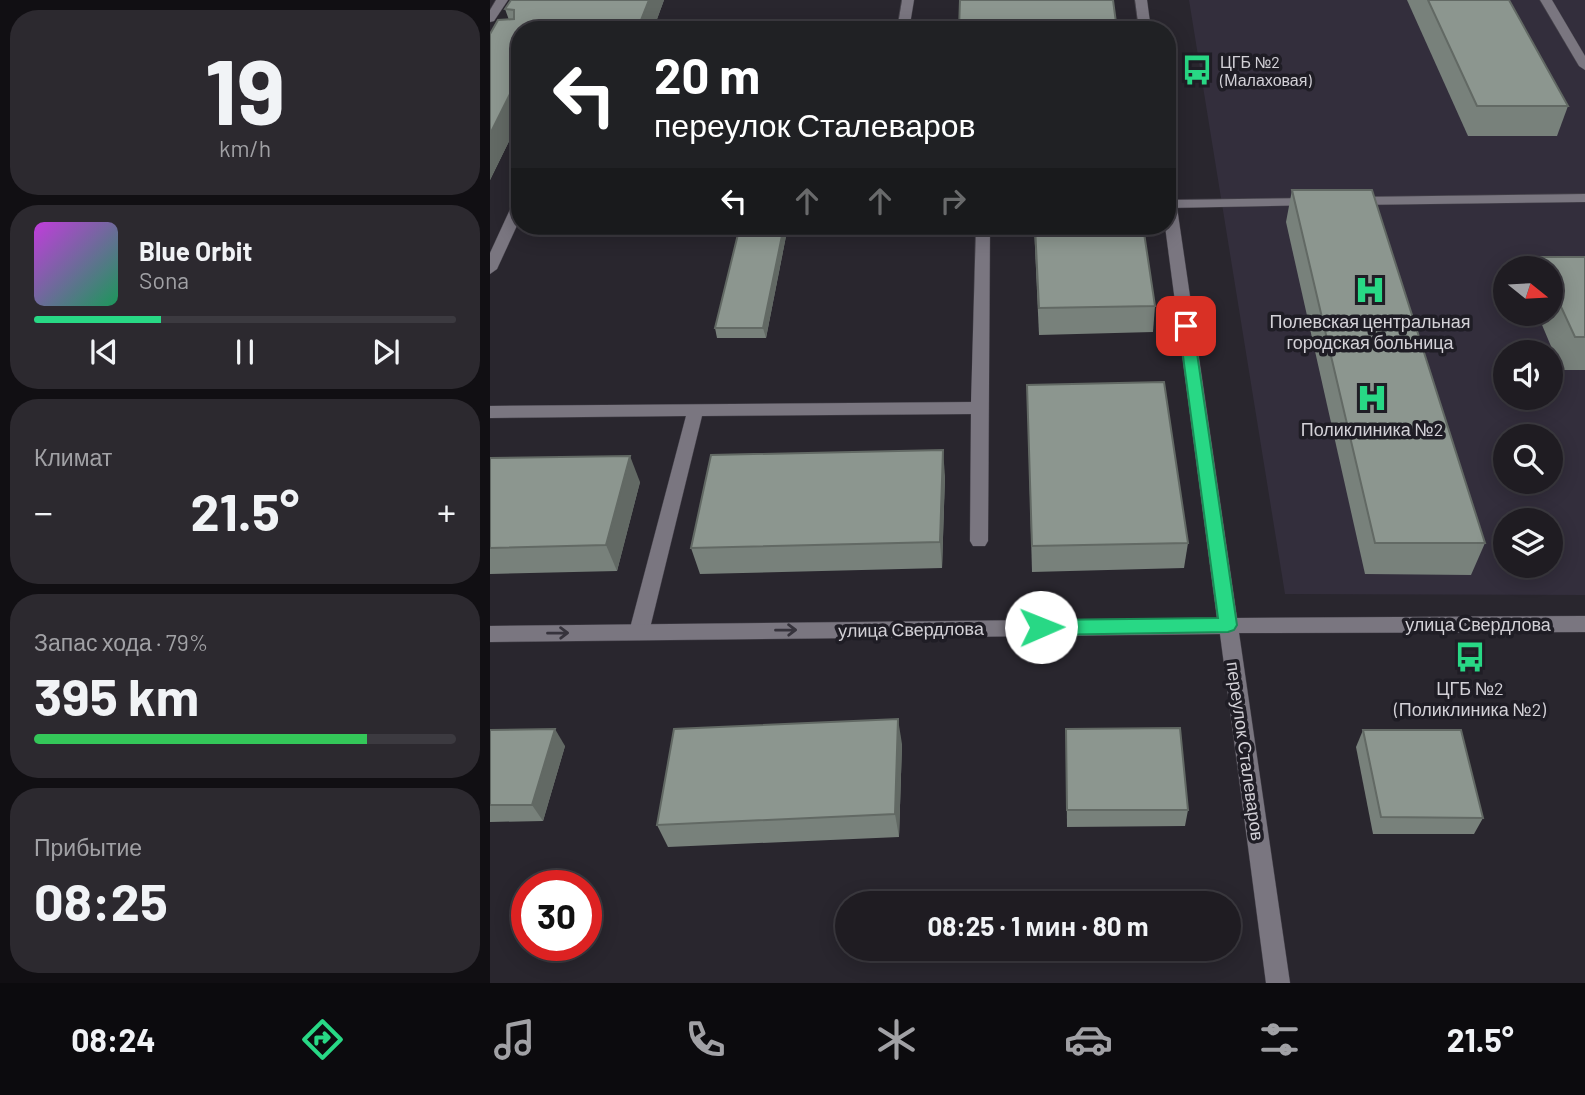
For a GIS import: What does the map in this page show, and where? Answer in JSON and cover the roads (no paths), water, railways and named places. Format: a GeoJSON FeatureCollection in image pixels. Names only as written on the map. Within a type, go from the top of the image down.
{"type":"FeatureCollection","features":[{"type":"Feature","properties":{"kind":"street"},"geometry":{"type":"LineString","coordinates":[[490,19],[502,0]]}},
{"type":"Feature","properties":{"kind":"street"},"geometry":{"type":"LineString","coordinates":[[904,21],[908,0]]}},
{"type":"Feature","properties":{"kind":"street"},"geometry":{"type":"LineString","coordinates":[[1141,0],[1144,21]]}},
{"type":"Feature","properties":{"kind":"street"},"geometry":{"type":"LineString","coordinates":[[1546,0],[1585,66]]}},
{"type":"Feature","properties":{"kind":"street"},"geometry":{"type":"LineString","coordinates":[[1176,195],[1329,202],[1585,198]]}},
{"type":"Feature","properties":{"kind":"street"},"geometry":{"type":"LineString","coordinates":[[490,269],[511,223]]}},
{"type":"Feature","properties":{"kind":"street"},"geometry":{"type":"LineString","coordinates":[[979,541],[983,235]]}},
{"type":"Feature","properties":{"kind":"street","name":"переулок Сталеваров"},"geometry":{"type":"LineString","coordinates":[[1174,235],[1279,983]]}},
{"type":"Feature","properties":{"kind":"street"},"geometry":{"type":"LineString","coordinates":[[490,412],[979,408]]}},
{"type":"Feature","properties":{"kind":"street"},"geometry":{"type":"LineString","coordinates":[[639,632],[695,412]]}},
{"type":"Feature","properties":{"kind":"street","name":"улица Свердлова"},"geometry":{"type":"LineString","coordinates":[[490,634],[1228,625],[1585,624]]}},
{"type":"Feature","properties":{"kind":"place","name":"ЦГБ №2 (Малаховая)"},"geometry":{"type":"Point","coordinates":[1197,70]}},
{"type":"Feature","properties":{"kind":"place","name":"Полевская центральная городская больница"},"geometry":{"type":"Point","coordinates":[1370,290]}},
{"type":"Feature","properties":{"kind":"place","name":"Поликлиника №2"},"geometry":{"type":"Point","coordinates":[1372,398]}},
{"type":"Feature","properties":{"kind":"place","name":"ЦГБ №2 (Поликлиника №2)"},"geometry":{"type":"Point","coordinates":[1470,657]}}]}
